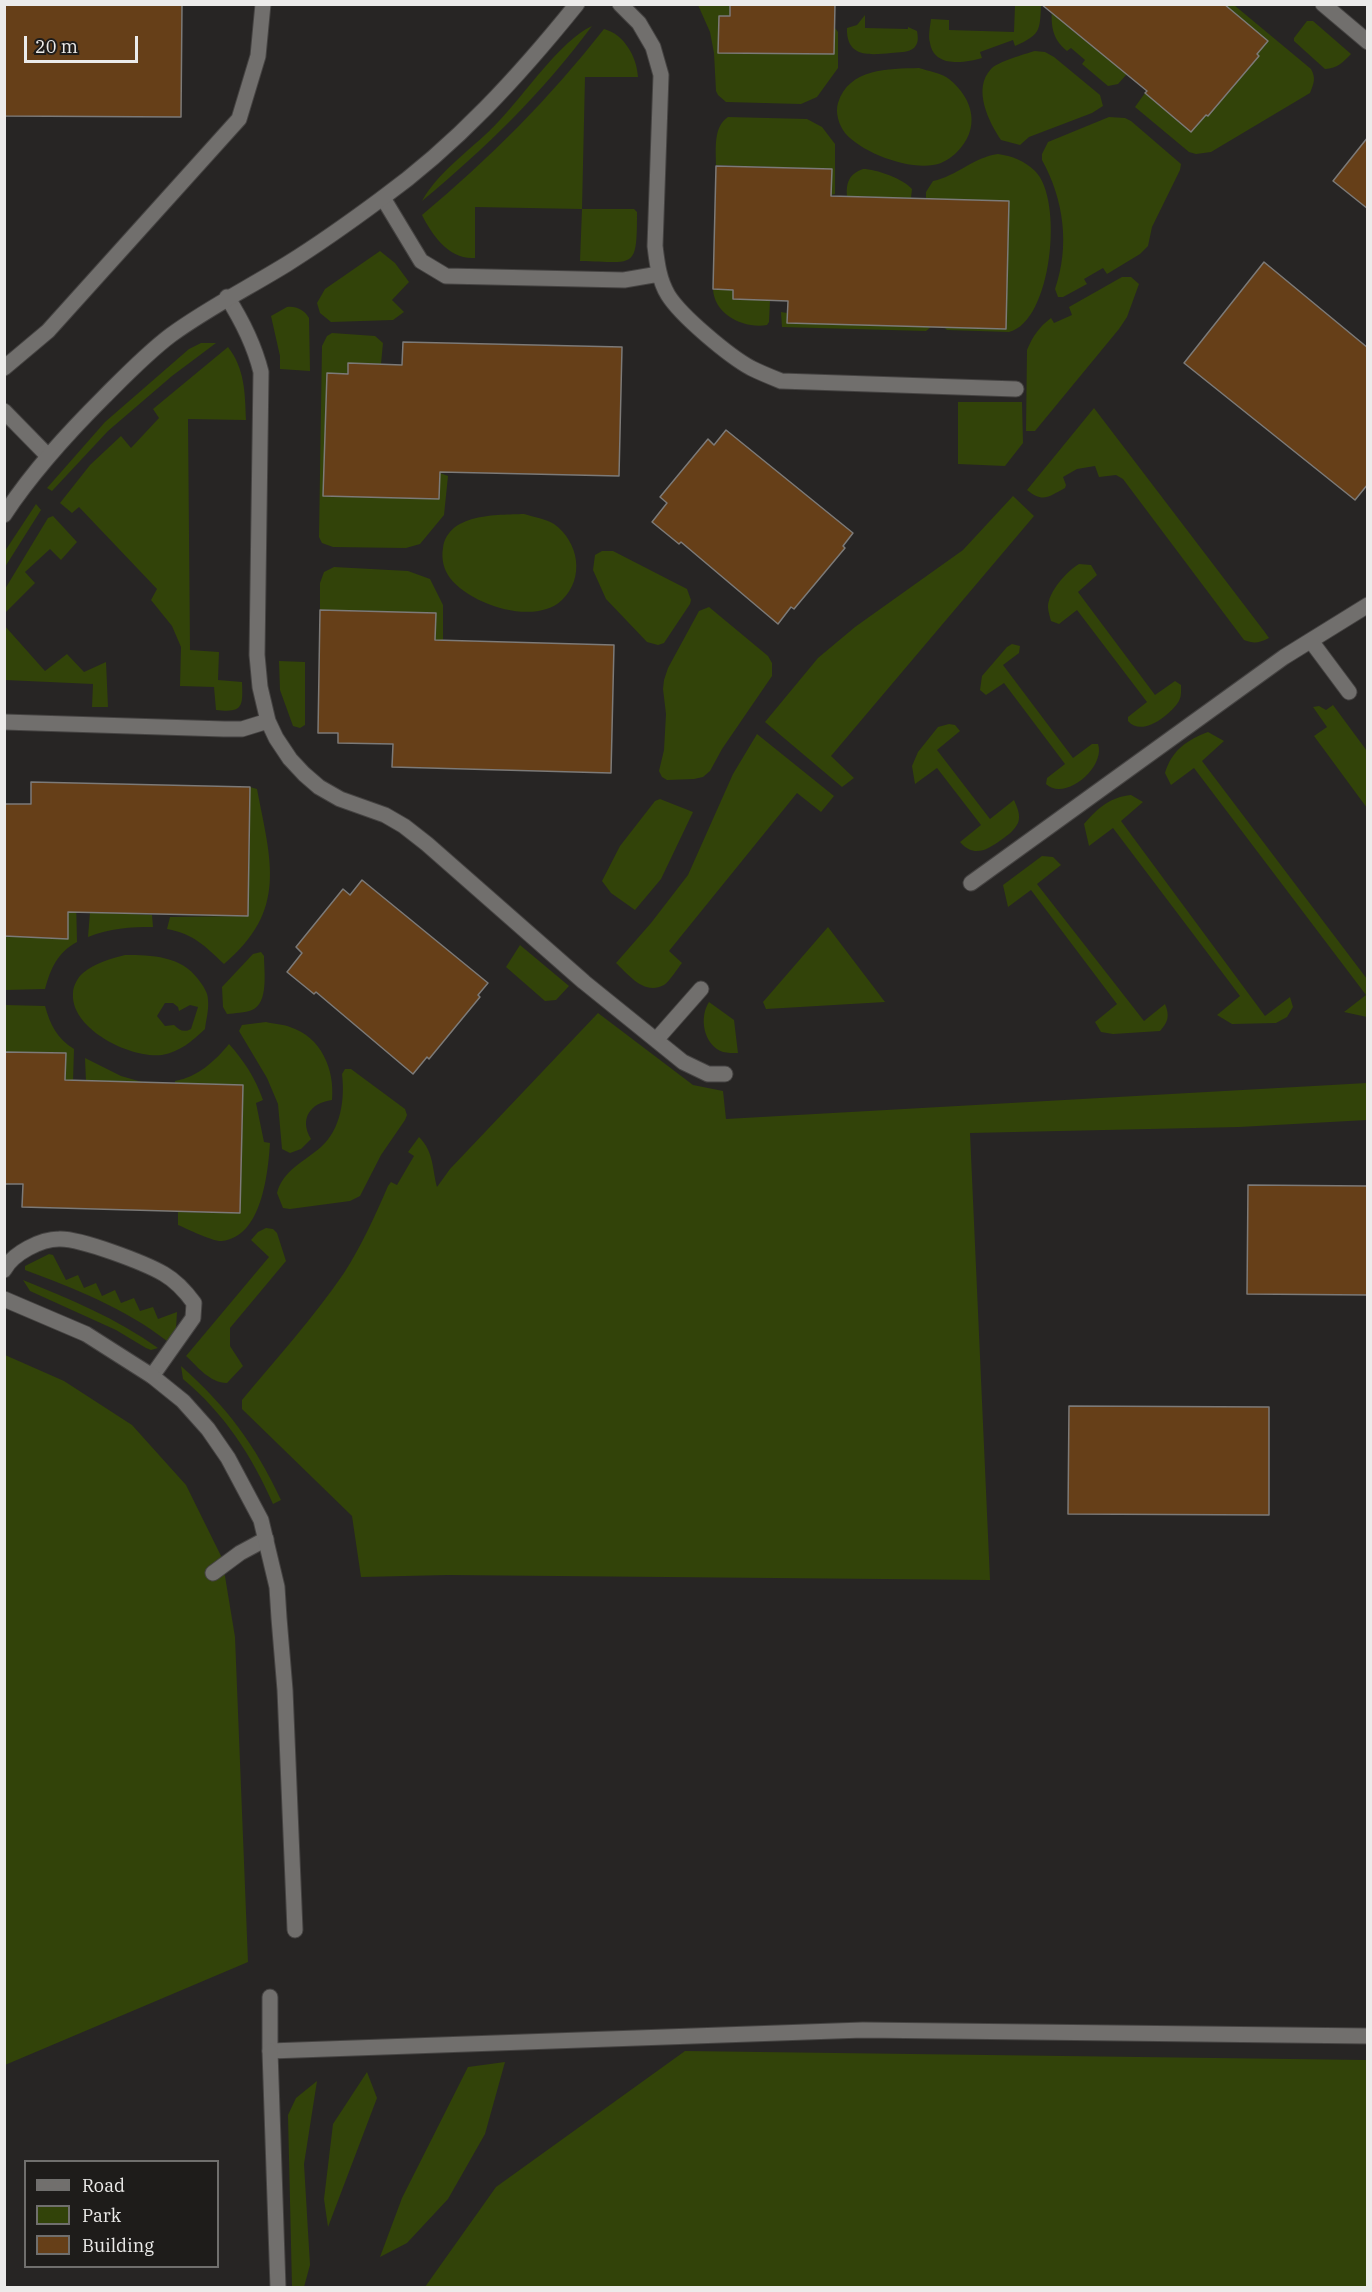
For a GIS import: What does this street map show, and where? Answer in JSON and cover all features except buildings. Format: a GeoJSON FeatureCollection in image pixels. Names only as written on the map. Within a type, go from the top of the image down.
{"type":"FeatureCollection","features":[{"type":"Feature","properties":{"kind":"street"},"geometry":{"type":"LineString","coordinates":[[4,368],[48,331],[239,119],[258,56],[263,4]]}},
{"type":"Feature","properties":{"kind":"street"},"geometry":{"type":"LineString","coordinates":[[4,515],[27,480],[129,372],[170,336],[227,297],[286,265],[383,198],[458,137],[542,48],[577,4]]}},
{"type":"Feature","properties":{"kind":"street"},"geometry":{"type":"LineString","coordinates":[[620,4],[639,23],[653,47],[661,75],[655,246],[659,274],[668,295],[710,338],[750,367],[781,381],[1016,389]]}},
{"type":"Feature","properties":{"kind":"street"},"geometry":{"type":"LineString","coordinates":[[1323,4],[1368,42]]}},
{"type":"Feature","properties":{"kind":"street"},"geometry":{"type":"LineString","coordinates":[[383,198],[421,261],[447,276],[624,280],[659,274]]}},
{"type":"Feature","properties":{"kind":"street"},"geometry":{"type":"LineString","coordinates":[[227,297],[246,327],[261,372],[257,655],[260,687],[268,721],[276,738],[290,759],[319,787],[340,799],[385,815],[404,826],[584,982],[683,1062],[708,1074],[725,1074]]}},
{"type":"Feature","properties":{"kind":"street"},"geometry":{"type":"LineString","coordinates":[[4,411],[48,456]]}},
{"type":"Feature","properties":{"kind":"street"},"geometry":{"type":"LineString","coordinates":[[971,883],[1284,657],[1368,605]]}},
{"type":"Feature","properties":{"kind":"street"},"geometry":{"type":"LineString","coordinates":[[1311,641],[1349,692]]}},
{"type":"Feature","properties":{"kind":"street"},"geometry":{"type":"LineString","coordinates":[[4,722],[242,729],[268,721]]}},
{"type":"Feature","properties":{"kind":"street"},"geometry":{"type":"LineString","coordinates":[[656,1040],[701,988]]}},
{"type":"Feature","properties":{"kind":"street"},"geometry":{"type":"LineString","coordinates":[[4,1270],[27,1248],[38,1242],[60,1238],[102,1248],[164,1274],[187,1292],[194,1303],[193,1318],[152,1376]]}},
{"type":"Feature","properties":{"kind":"street"},"geometry":{"type":"LineString","coordinates":[[4,1299],[86,1334],[152,1376],[183,1401],[208,1429],[228,1458],[261,1520],[277,1587],[285,1690],[295,1930]]}},
{"type":"Feature","properties":{"kind":"street"},"geometry":{"type":"LineString","coordinates":[[213,1573],[240,1553],[266,1539]]}},
{"type":"Feature","properties":{"kind":"street"},"geometry":{"type":"LineString","coordinates":[[270,1997],[278,2288]]}},
{"type":"Feature","properties":{"kind":"street"},"geometry":{"type":"LineString","coordinates":[[270,2051],[863,2031],[1368,2036]]}},
{"type":"Feature","properties":{"kind":"green space"},"geometry":{"type":"Polygon","coordinates":[[[698,5],[730,5],[730,16],[719,16],[719,53],[834,54],[835,28],[838,32],[838,68],[817,97],[801,104],[726,102],[716,91],[714,53],[710,32],[698,5]]]}},
{"type":"Feature","properties":{"kind":"green space"},"geometry":{"type":"Polygon","coordinates":[[[1015,5],[1041,5],[1039,26],[1029,39],[1015,46],[1013,40],[980,52],[982,58],[959,62],[944,60],[937,57],[933,51],[929,37],[931,19],[949,20],[949,30],[1014,32],[1015,5]]]}},
{"type":"Feature","properties":{"kind":"green space"},"geometry":{"type":"Polygon","coordinates":[[[1052,5],[1082,8],[1067,26],[1094,48],[1101,40],[1127,74],[1118,84],[1108,86],[1082,64],[1085,60],[1071,48],[1067,51],[1062,46],[1053,30],[1052,5]]]}},
{"type":"Feature","properties":{"kind":"green space"},"geometry":{"type":"Polygon","coordinates":[[[1224,5],[1234,5],[1311,69],[1314,78],[1310,93],[1211,152],[1196,154],[1189,152],[1135,107],[1145,93],[1191,131],[1206,115],[1208,116],[1259,56],[1224,5]]]}},
{"type":"Feature","properties":{"kind":"green space"},"geometry":{"type":"Polygon","coordinates":[[[865,15],[865,28],[908,29],[908,27],[917,31],[916,46],[906,52],[883,54],[861,53],[855,50],[850,45],[847,28],[857,25],[865,15]]]}},
{"type":"Feature","properties":{"kind":"green space"},"geometry":{"type":"Polygon","coordinates":[[[1307,21],[1313,21],[1351,54],[1333,68],[1325,69],[1294,41],[1307,21]]]}},
{"type":"Feature","properties":{"kind":"green space"},"geometry":{"type":"Polygon","coordinates":[[[592,26],[513,118],[422,201],[438,179],[499,121],[556,55],[580,33],[592,26]]]}},
{"type":"Feature","properties":{"kind":"green space"},"geometry":{"type":"Polygon","coordinates":[[[604,29],[618,36],[628,47],[635,62],[638,77],[585,77],[582,209],[475,207],[475,258],[466,258],[449,251],[436,238],[422,215],[518,127],[604,29]]]}},
{"type":"Feature","properties":{"kind":"green space"},"geometry":{"type":"Polygon","coordinates":[[[1035,51],[1045,52],[1054,57],[1100,95],[1103,106],[1092,113],[1029,137],[1020,145],[1001,140],[984,105],[985,77],[999,64],[1035,51]]]}},
{"type":"Feature","properties":{"kind":"green space"},"geometry":{"type":"Polygon","coordinates":[[[919,68],[949,79],[958,87],[969,105],[971,124],[969,134],[955,154],[943,162],[930,165],[904,163],[890,160],[864,148],[845,133],[838,119],[837,107],[843,91],[851,83],[860,77],[883,70],[919,68]]]}},
{"type":"Feature","properties":{"kind":"green space"},"geometry":{"type":"Polygon","coordinates":[[[728,117],[807,119],[822,127],[835,144],[835,194],[831,195],[832,169],[716,165],[718,132],[723,121],[728,117]]]}},
{"type":"Feature","properties":{"kind":"green space"},"geometry":{"type":"Polygon","coordinates":[[[1109,117],[1125,118],[1131,121],[1181,164],[1180,170],[1152,227],[1148,246],[1140,254],[1107,274],[1103,268],[1084,279],[1087,284],[1063,297],[1058,297],[1055,289],[1062,256],[1062,223],[1060,207],[1042,160],[1042,154],[1048,142],[1109,117]]]}},
{"type":"Feature","properties":{"kind":"green space"},"geometry":{"type":"Polygon","coordinates":[[[998,154],[1027,164],[1035,171],[1044,186],[1051,232],[1044,284],[1035,307],[1024,323],[1009,332],[947,330],[944,327],[1006,329],[1009,201],[926,201],[926,192],[933,181],[942,179],[981,159],[998,154]]]}},
{"type":"Feature","properties":{"kind":"green space"},"geometry":{"type":"Polygon","coordinates":[[[863,169],[882,173],[908,185],[912,189],[911,198],[847,196],[849,180],[863,169]]]}},
{"type":"Feature","properties":{"kind":"green space"},"geometry":{"type":"Polygon","coordinates":[[[582,209],[634,209],[637,212],[636,245],[629,259],[612,262],[580,261],[582,209]]]}},
{"type":"Feature","properties":{"kind":"green space"},"geometry":{"type":"Polygon","coordinates":[[[380,251],[395,263],[409,282],[392,300],[404,312],[393,320],[331,322],[320,313],[317,303],[325,289],[380,251]]]}},
{"type":"Feature","properties":{"kind":"green space"},"geometry":{"type":"Polygon","coordinates":[[[1122,277],[1131,277],[1139,284],[1127,317],[1035,431],[1026,431],[1027,350],[1034,336],[1051,318],[1054,323],[1072,315],[1069,307],[1122,277]]]}},
{"type":"Feature","properties":{"kind":"green space"},"geometry":{"type":"Polygon","coordinates":[[[713,289],[733,290],[733,299],[770,300],[769,322],[767,325],[758,326],[731,318],[718,306],[713,289]]]}},
{"type":"Feature","properties":{"kind":"green space"},"geometry":{"type":"Polygon","coordinates":[[[873,303],[873,325],[931,327],[926,331],[782,327],[781,312],[787,313],[788,323],[855,325],[873,303]]]}},
{"type":"Feature","properties":{"kind":"green space"},"geometry":{"type":"Polygon","coordinates":[[[287,307],[300,309],[309,318],[310,371],[280,369],[280,356],[271,316],[287,307]]]}},
{"type":"Feature","properties":{"kind":"green space"},"geometry":{"type":"Polygon","coordinates":[[[332,333],[375,336],[383,343],[381,364],[348,363],[348,374],[328,373],[408,498],[439,499],[440,473],[448,476],[444,515],[420,544],[406,548],[333,547],[322,543],[319,537],[322,346],[327,336],[332,333]]]}},
{"type":"Feature","properties":{"kind":"green space"},"geometry":{"type":"Polygon","coordinates":[[[201,343],[216,343],[172,376],[108,431],[52,491],[47,488],[105,422],[189,349],[201,343]]]}},
{"type":"Feature","properties":{"kind":"green space"},"geometry":{"type":"Polygon","coordinates":[[[228,347],[241,373],[246,420],[188,419],[190,650],[219,652],[218,680],[242,682],[240,707],[225,711],[216,710],[214,687],[180,686],[181,647],[172,626],[151,600],[157,589],[79,507],[72,513],[60,503],[90,465],[121,436],[131,448],[159,418],[153,409],[228,347]]]}},
{"type":"Feature","properties":{"kind":"green space"},"geometry":{"type":"Polygon","coordinates":[[[958,402],[1022,402],[1023,443],[1005,466],[958,464],[958,402]]]}},
{"type":"Feature","properties":{"kind":"green space"},"geometry":{"type":"Polygon","coordinates":[[[1094,408],[1269,638],[1256,642],[1244,640],[1123,479],[1116,475],[1099,477],[1095,466],[1077,469],[1063,477],[1065,488],[1050,496],[1037,496],[1027,490],[1094,408]]]}},
{"type":"Feature","properties":{"kind":"green space"},"geometry":{"type":"Polygon","coordinates":[[[1013,496],[1034,516],[831,756],[854,778],[842,787],[765,722],[818,658],[855,627],[963,550],[1013,496]]]}},
{"type":"Feature","properties":{"kind":"green space"},"geometry":{"type":"Polygon","coordinates":[[[36,504],[41,510],[5,567],[5,551],[36,504]]]}},
{"type":"Feature","properties":{"kind":"green space"},"geometry":{"type":"Polygon","coordinates":[[[524,514],[551,522],[562,532],[574,550],[576,571],[574,581],[562,600],[550,608],[520,612],[488,604],[460,588],[450,578],[445,568],[443,548],[454,528],[464,522],[488,516],[524,514]]]}},
{"type":"Feature","properties":{"kind":"green space"},"geometry":{"type":"Polygon","coordinates":[[[53,516],[77,542],[61,560],[50,549],[25,572],[35,583],[5,613],[5,589],[48,518],[53,516]]]}},
{"type":"Feature","properties":{"kind":"green space"},"geometry":{"type":"Polygon","coordinates":[[[602,551],[613,551],[687,589],[690,604],[664,643],[658,645],[647,642],[606,599],[593,570],[595,555],[602,551]]]}},
{"type":"Feature","properties":{"kind":"green space"},"geometry":{"type":"Polygon","coordinates":[[[1079,564],[1091,565],[1097,575],[1078,592],[1155,695],[1175,681],[1181,685],[1179,702],[1168,714],[1154,723],[1140,727],[1128,721],[1128,717],[1147,702],[1077,610],[1059,624],[1051,621],[1048,607],[1051,595],[1064,577],[1079,564]]]}},
{"type":"Feature","properties":{"kind":"green space"},"geometry":{"type":"Polygon","coordinates":[[[334,567],[408,571],[430,579],[443,605],[443,641],[435,641],[436,613],[405,612],[405,621],[384,611],[320,610],[320,583],[324,572],[334,567]]]}},
{"type":"Feature","properties":{"kind":"green space"},"geometry":{"type":"Polygon","coordinates":[[[709,607],[768,656],[772,663],[772,676],[722,749],[710,771],[703,777],[694,779],[667,780],[659,771],[664,750],[666,714],[664,680],[668,668],[699,611],[709,607]]]}},
{"type":"Feature","properties":{"kind":"green space"},"geometry":{"type":"Polygon","coordinates":[[[4,625],[45,671],[67,654],[84,672],[106,662],[108,707],[92,707],[93,684],[5,680],[4,625]]]}},
{"type":"Feature","properties":{"kind":"green space"},"geometry":{"type":"Polygon","coordinates":[[[1012,644],[1020,646],[1019,653],[1003,665],[1073,758],[1092,744],[1098,744],[1099,753],[1090,772],[1073,785],[1063,789],[1046,784],[1047,778],[1065,764],[1004,683],[986,695],[980,690],[982,676],[1012,644]]]}},
{"type":"Feature","properties":{"kind":"green space"},"geometry":{"type":"Polygon","coordinates":[[[279,661],[305,662],[305,725],[300,728],[293,726],[280,690],[279,661]]]}},
{"type":"Feature","properties":{"kind":"green space"},"geometry":{"type":"Polygon","coordinates":[[[1333,705],[1367,751],[1367,808],[1314,736],[1327,727],[1313,707],[1319,706],[1326,710],[1333,705]]]}},
{"type":"Feature","properties":{"kind":"green space"},"geometry":{"type":"Polygon","coordinates":[[[955,725],[960,731],[937,750],[990,819],[1014,800],[1018,811],[1018,823],[1013,831],[996,844],[981,851],[970,850],[960,842],[981,825],[937,768],[915,784],[912,766],[918,752],[938,727],[955,725]]]}},
{"type":"Feature","properties":{"kind":"green space"},"geometry":{"type":"Polygon","coordinates":[[[1208,732],[1224,741],[1202,761],[1367,979],[1367,1017],[1344,1012],[1366,995],[1194,768],[1171,785],[1165,773],[1176,752],[1187,742],[1208,732]]]}},
{"type":"Feature","properties":{"kind":"green space"},"geometry":{"type":"Polygon","coordinates":[[[757,734],[834,796],[821,812],[797,793],[669,951],[682,963],[671,978],[657,988],[643,986],[616,963],[688,875],[733,774],[757,734]]]}},
{"type":"Feature","properties":{"kind":"green space"},"geometry":{"type":"Polygon","coordinates":[[[250,787],[257,789],[267,840],[270,884],[266,904],[258,924],[244,944],[224,964],[205,946],[192,938],[167,929],[170,917],[248,916],[250,787]]]}},
{"type":"Feature","properties":{"kind":"green space"},"geometry":{"type":"Polygon","coordinates":[[[1131,795],[1143,802],[1121,821],[1265,1016],[1290,997],[1293,1007],[1287,1017],[1276,1023],[1232,1024],[1217,1015],[1240,996],[1113,828],[1089,846],[1084,824],[1105,804],[1131,795]]]}},
{"type":"Feature","properties":{"kind":"green space"},"geometry":{"type":"Polygon","coordinates":[[[660,799],[693,812],[661,879],[635,910],[611,893],[602,881],[620,846],[655,801],[660,799]]]}},
{"type":"Feature","properties":{"kind":"green space"},"geometry":{"type":"Polygon","coordinates":[[[1042,856],[1053,857],[1061,865],[1037,884],[1144,1021],[1165,1004],[1167,1019],[1160,1031],[1113,1034],[1101,1032],[1095,1022],[1117,1004],[1031,890],[1008,907],[1003,885],[1042,856]]]}},
{"type":"Feature","properties":{"kind":"green space"},"geometry":{"type":"Polygon","coordinates":[[[68,896],[76,898],[77,942],[60,956],[45,989],[5,990],[5,936],[16,937],[36,929],[37,938],[68,939],[68,896]]]}},
{"type":"Feature","properties":{"kind":"green space"},"geometry":{"type":"Polygon","coordinates":[[[90,912],[152,915],[153,927],[120,929],[88,937],[90,912]]]}},
{"type":"Feature","properties":{"kind":"green space"},"geometry":{"type":"Polygon","coordinates":[[[828,927],[885,1002],[766,1009],[763,1002],[828,927]]]}},
{"type":"Feature","properties":{"kind":"green space"},"geometry":{"type":"Polygon","coordinates":[[[520,945],[569,986],[556,1000],[545,1001],[506,967],[520,945]]]}},
{"type":"Feature","properties":{"kind":"green space"},"geometry":{"type":"Polygon","coordinates":[[[261,952],[264,956],[265,978],[261,1001],[252,1010],[227,1014],[223,1007],[222,987],[253,954],[261,952]]]}},
{"type":"Feature","properties":{"kind":"green space"},"geometry":{"type":"Polygon","coordinates":[[[125,955],[165,958],[191,971],[207,994],[205,1029],[180,1049],[168,1054],[149,1055],[119,1047],[92,1029],[81,1018],[75,1006],[73,993],[75,985],[79,977],[88,970],[125,955]],[[165,1003],[157,1016],[165,1026],[174,1025],[184,1031],[191,1029],[198,1007],[190,1005],[179,1011],[173,1003],[165,1003]]]}},
{"type":"Feature","properties":{"kind":"green space"},"geometry":{"type":"Polygon","coordinates":[[[709,1002],[734,1020],[738,1053],[723,1052],[716,1048],[707,1037],[704,1015],[709,1002]]]}},
{"type":"Feature","properties":{"kind":"green space"},"geometry":{"type":"Polygon","coordinates":[[[5,1005],[45,1006],[55,1030],[63,1041],[74,1049],[73,1082],[65,1082],[66,1053],[35,1052],[35,1062],[14,1052],[5,1052],[5,1005]]]}},
{"type":"Feature","properties":{"kind":"green space"},"geometry":{"type":"Polygon","coordinates":[[[598,1013],[693,1085],[723,1091],[726,1119],[1367,1083],[1367,1120],[1239,1127],[970,1133],[990,1580],[448,1575],[361,1577],[352,1516],[242,1409],[242,1400],[307,1322],[344,1273],[388,1186],[391,1182],[397,1185],[414,1156],[408,1152],[419,1137],[430,1154],[437,1187],[450,1169],[598,1013]]]}},
{"type":"Feature","properties":{"kind":"green space"},"geometry":{"type":"Polygon","coordinates":[[[266,1022],[290,1027],[310,1038],[324,1056],[331,1077],[332,1100],[313,1108],[307,1119],[306,1125],[311,1139],[301,1149],[290,1153],[282,1149],[278,1104],[267,1078],[239,1031],[242,1025],[266,1022]]]}},
{"type":"Feature","properties":{"kind":"green space"},"geometry":{"type":"Polygon","coordinates":[[[229,1044],[249,1070],[260,1092],[263,1100],[256,1103],[264,1142],[270,1143],[264,1186],[254,1216],[246,1228],[235,1237],[218,1241],[178,1225],[178,1212],[240,1213],[243,1086],[180,1084],[175,1093],[175,1081],[191,1076],[205,1067],[229,1044]]]}},
{"type":"Feature","properties":{"kind":"green space"},"geometry":{"type":"Polygon","coordinates":[[[85,1058],[121,1076],[142,1082],[142,1097],[86,1082],[85,1058]]]}},
{"type":"Feature","properties":{"kind":"green space"},"geometry":{"type":"Polygon","coordinates":[[[345,1069],[351,1069],[405,1109],[407,1115],[405,1120],[381,1155],[360,1196],[350,1201],[283,1208],[277,1193],[284,1178],[321,1147],[333,1132],[342,1103],[342,1074],[345,1069]]]}},
{"type":"Feature","properties":{"kind":"green space"},"geometry":{"type":"Polygon","coordinates":[[[266,1228],[273,1229],[277,1233],[286,1261],[230,1328],[230,1346],[243,1366],[227,1383],[221,1382],[205,1374],[186,1356],[269,1257],[251,1240],[258,1232],[266,1228]]]}},
{"type":"Feature","properties":{"kind":"green space"},"geometry":{"type":"Polygon","coordinates":[[[49,1254],[53,1255],[66,1280],[78,1275],[84,1288],[96,1283],[102,1296],[115,1290],[121,1303],[134,1298],[140,1311],[153,1307],[158,1319],[177,1312],[176,1329],[167,1341],[117,1309],[25,1270],[25,1266],[49,1254]]]}},
{"type":"Feature","properties":{"kind":"green space"},"geometry":{"type":"Polygon","coordinates":[[[23,1280],[109,1318],[158,1348],[151,1350],[146,1348],[116,1330],[30,1291],[23,1280]]]}},
{"type":"Feature","properties":{"kind":"green space"},"geometry":{"type":"Polygon","coordinates":[[[5,1355],[64,1381],[132,1425],[186,1485],[222,1558],[235,1637],[248,1962],[5,2065],[5,1355]]]}},
{"type":"Feature","properties":{"kind":"green space"},"geometry":{"type":"Polygon","coordinates":[[[181,1366],[213,1397],[238,1427],[261,1461],[281,1500],[273,1504],[236,1436],[198,1392],[183,1379],[181,1366]]]}},
{"type":"Feature","properties":{"kind":"green space"},"geometry":{"type":"Polygon","coordinates":[[[685,2051],[1367,2060],[1367,2287],[425,2287],[496,2187],[685,2051]]]}},
{"type":"Feature","properties":{"kind":"green space"},"geometry":{"type":"Polygon","coordinates":[[[505,2062],[485,2134],[448,2199],[407,2243],[380,2257],[402,2198],[468,2067],[505,2062]]]}},
{"type":"Feature","properties":{"kind":"green space"},"geometry":{"type":"Polygon","coordinates":[[[367,2072],[377,2098],[328,2227],[324,2199],[333,2124],[367,2072]]]}},
{"type":"Feature","properties":{"kind":"green space"},"geometry":{"type":"Polygon","coordinates":[[[317,2081],[304,2164],[310,2265],[304,2287],[292,2287],[288,2115],[296,2098],[317,2081]]]}}]}
